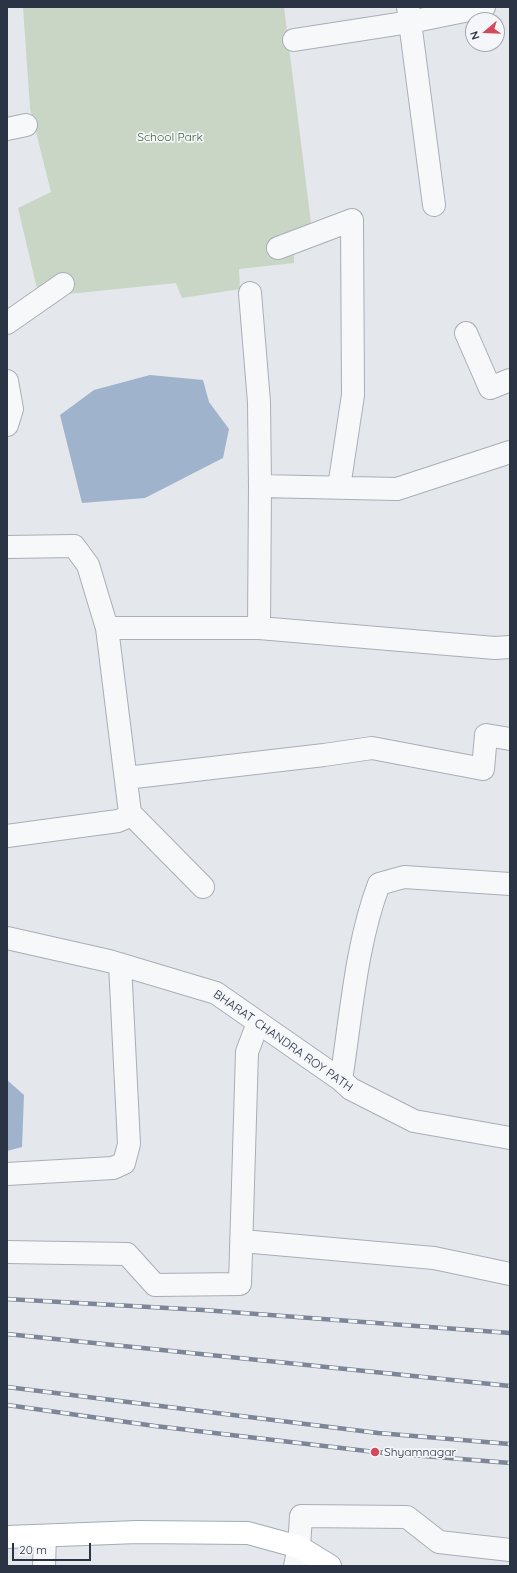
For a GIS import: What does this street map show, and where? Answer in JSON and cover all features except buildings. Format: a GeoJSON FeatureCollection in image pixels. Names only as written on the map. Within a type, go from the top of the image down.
{"type":"FeatureCollection","features":[{"type":"Feature","properties":{"kind":"main road"},"geometry":{"type":"LineString","coordinates":[[7,1537],[137,1532],[248,1533],[297,1556],[330,1566]]}},
{"type":"Feature","properties":{"kind":"street"},"geometry":{"type":"LineString","coordinates":[[294,40],[409,14],[484,7]]}},
{"type":"Feature","properties":{"kind":"street"},"geometry":{"type":"LineString","coordinates":[[409,14],[434,205]]}},
{"type":"Feature","properties":{"kind":"street"},"geometry":{"type":"LineString","coordinates":[[278,248],[352,220],[353,395],[339,487]]}},
{"type":"Feature","properties":{"kind":"street"},"geometry":{"type":"LineString","coordinates":[[7,323],[62,284]]}},
{"type":"Feature","properties":{"kind":"street"},"geometry":{"type":"LineString","coordinates":[[250,293],[259,402],[259,628]]}},
{"type":"Feature","properties":{"kind":"street"},"geometry":{"type":"LineString","coordinates":[[466,333],[490,388],[510,380]]}},
{"type":"Feature","properties":{"kind":"street"},"geometry":{"type":"LineString","coordinates":[[7,381],[12,409],[7,425]]}},
{"type":"Feature","properties":{"kind":"street"},"geometry":{"type":"LineString","coordinates":[[260,486],[397,488],[510,452]]}},
{"type":"Feature","properties":{"kind":"street"},"geometry":{"type":"LineString","coordinates":[[7,547],[74,546],[88,565],[107,628],[130,813],[203,887]]}},
{"type":"Feature","properties":{"kind":"street"},"geometry":{"type":"LineString","coordinates":[[107,628],[259,628],[495,648],[510,647]]}},
{"type":"Feature","properties":{"kind":"street"},"geometry":{"type":"LineString","coordinates":[[126,778],[372,748],[482,769],[486,735],[510,739]]}},
{"type":"Feature","properties":{"kind":"street"},"geometry":{"type":"LineString","coordinates":[[7,836],[118,821],[125,818],[130,813]]}},
{"type":"Feature","properties":{"kind":"street"},"geometry":{"type":"LineString","coordinates":[[341,1080],[362,948],[370,907],[378,884],[404,877],[510,884]]}},
{"type":"Feature","properties":{"kind":"street","name":"BHARAT CHANDRA ROY PATH"},"geometry":{"type":"LineString","coordinates":[[7,938],[120,964],[216,992],[341,1080],[351,1089],[414,1121],[510,1138]]}},
{"type":"Feature","properties":{"kind":"street"},"geometry":{"type":"LineString","coordinates":[[7,1174],[112,1168],[124,1163],[129,1144],[120,964]]}},
{"type":"Feature","properties":{"kind":"street"},"geometry":{"type":"LineString","coordinates":[[7,1252],[127,1254],[155,1285],[240,1284],[247,1052],[258,1023]]}},
{"type":"Feature","properties":{"kind":"street"},"geometry":{"type":"LineString","coordinates":[[242,1241],[434,1258],[510,1274]]}},
{"type":"Feature","properties":{"kind":"street"},"geometry":{"type":"LineString","coordinates":[[297,1556],[301,1516],[407,1517],[439,1542],[510,1550]]}},
{"type":"Feature","properties":{"kind":"street"},"geometry":{"type":"LineString","coordinates":[[44,1566],[45,1536]]}},
{"type":"Feature","properties":{"kind":"green space","name":"School Park"},"geometry":{"type":"Polygon","coordinates":[[[23,7],[284,7],[312,231],[294,243],[294,263],[239,269],[240,289],[182,298],[176,283],[39,297],[18,208],[51,192],[30,108],[23,7]]]}},
{"type":"Feature","properties":{"kind":"water"},"geometry":{"type":"Polygon","coordinates":[[[150,375],[203,380],[209,402],[229,429],[223,458],[145,498],[82,503],[60,415],[94,390],[150,375]]]}},
{"type":"Feature","properties":{"kind":"water"},"geometry":{"type":"Polygon","coordinates":[[[7,1080],[24,1095],[22,1147],[7,1151],[7,1080]]]}},
{"type":"Feature","properties":{"kind":"railway"},"geometry":{"type":"LineString","coordinates":[[7,1299],[203,1310],[510,1333]]}},
{"type":"Feature","properties":{"kind":"railway"},"geometry":{"type":"LineString","coordinates":[[7,1334],[510,1386]]}},
{"type":"Feature","properties":{"kind":"railway"},"geometry":{"type":"LineString","coordinates":[[7,1387],[378,1433],[510,1444]]}},
{"type":"Feature","properties":{"kind":"railway"},"geometry":{"type":"LineString","coordinates":[[7,1405],[155,1426],[375,1452],[510,1463]]}},
{"type":"Feature","properties":{"kind":"place","name":"Shyamnagar"},"geometry":{"type":"Point","coordinates":[375,1452]}}]}
